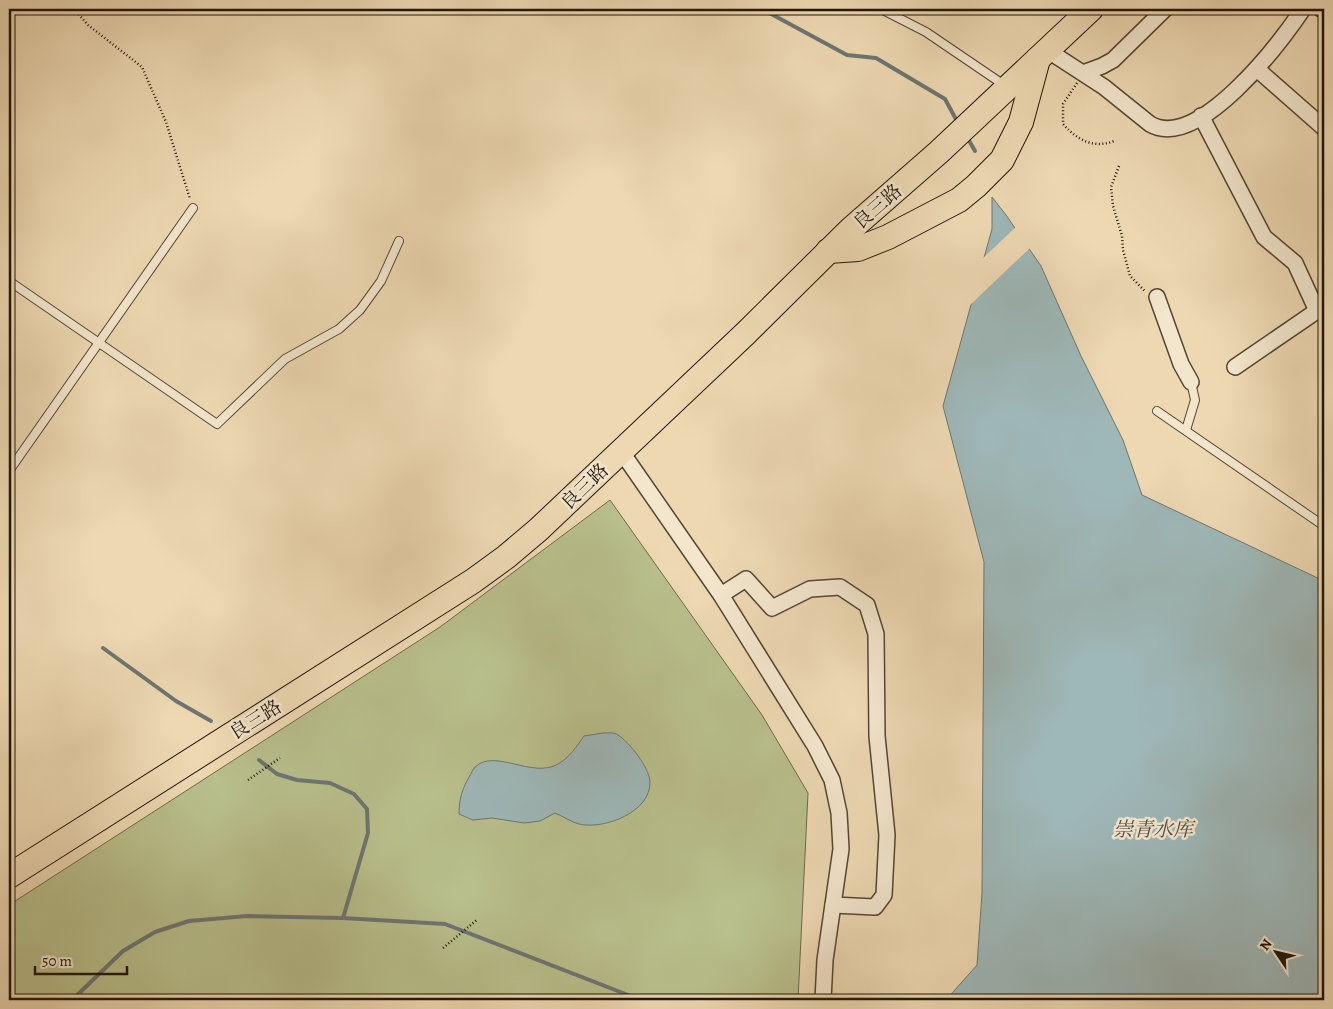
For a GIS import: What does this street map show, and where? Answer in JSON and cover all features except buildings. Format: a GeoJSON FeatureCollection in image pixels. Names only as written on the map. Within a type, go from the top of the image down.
{"type":"FeatureCollection","features":[{"type":"Feature","properties":{"kind":"main road","name":"良三路"},"geometry":{"type":"LineString","coordinates":[[9,876],[506,557],[538,530],[746,334],[851,229],[939,152],[1091,9]]}},
{"type":"Feature","properties":{"kind":"main road"},"geometry":{"type":"LineString","coordinates":[[828,251],[858,249],[888,237],[959,200],[976,186],[1002,160],[1021,122],[1042,55]]}},
{"type":"Feature","properties":{"kind":"street"},"geometry":{"type":"LineString","coordinates":[[1082,73],[1113,60],[1165,9]]}},
{"type":"Feature","properties":{"kind":"street"},"geometry":{"type":"LineString","coordinates":[[1042,55],[1082,73],[1104,87],[1156,128],[1173,128],[1192,122],[1227,98],[1257,69],[1285,35],[1303,9]]}},
{"type":"Feature","properties":{"kind":"street"},"geometry":{"type":"LineString","coordinates":[[1257,69],[1324,128]]}},
{"type":"Feature","properties":{"kind":"street"},"geometry":{"type":"LineString","coordinates":[[1201,116],[1264,237],[1295,263],[1320,308],[1235,367]]}},
{"type":"Feature","properties":{"kind":"street"},"geometry":{"type":"LineString","coordinates":[[1157,297],[1181,364],[1191,382]]}},
{"type":"Feature","properties":{"kind":"street"},"geometry":{"type":"LineString","coordinates":[[621,451],[721,595],[815,746],[832,780],[839,813],[841,849],[834,905],[824,960],[823,1000]]}},
{"type":"Feature","properties":{"kind":"street"},"geometry":{"type":"LineString","coordinates":[[721,595],[746,579],[772,608],[810,589],[840,587],[867,605],[876,634],[877,736],[887,835],[884,895],[875,908],[834,905]]}},
{"type":"Feature","properties":{"kind":"lane"},"geometry":{"type":"LineString","coordinates":[[881,9],[926,32],[1007,87]]}},
{"type":"Feature","properties":{"kind":"lane"},"geometry":{"type":"LineString","coordinates":[[9,471],[193,208]]}},
{"type":"Feature","properties":{"kind":"lane"},"geometry":{"type":"LineString","coordinates":[[9,281],[217,424],[285,359],[339,329],[360,310],[381,281],[400,241]]}},
{"type":"Feature","properties":{"kind":"lane"},"geometry":{"type":"LineString","coordinates":[[1186,430],[1195,400],[1191,382]]}},
{"type":"Feature","properties":{"kind":"lane"},"geometry":{"type":"LineString","coordinates":[[1157,411],[1324,526]]}},
{"type":"Feature","properties":{"kind":"path"},"geometry":{"type":"LineString","coordinates":[[74,9],[88,25],[142,67],[166,122],[193,208]]}},
{"type":"Feature","properties":{"kind":"path"},"geometry":{"type":"LineString","coordinates":[[1082,73],[1063,104],[1063,124],[1072,134],[1088,142],[1104,145],[1114,141]]}},
{"type":"Feature","properties":{"kind":"path"},"geometry":{"type":"LineString","coordinates":[[1119,166],[1111,188],[1113,206],[1122,236],[1122,250],[1130,276],[1145,291],[1157,297]]}},
{"type":"Feature","properties":{"kind":"path"},"geometry":{"type":"LineString","coordinates":[[248,780],[280,758]]}},
{"type":"Feature","properties":{"kind":"path"},"geometry":{"type":"LineString","coordinates":[[443,948],[478,919]]}},
{"type":"Feature","properties":{"kind":"green space"},"geometry":{"type":"Polygon","coordinates":[[[610,500],[762,715],[808,793],[798,1000],[9,1000],[9,905],[440,627],[610,500]]]}},
{"type":"Feature","properties":{"kind":"water","name":"崇青水库"},"geometry":{"type":"Polygon","coordinates":[[[992,197],[1041,266],[1081,356],[1123,440],[1142,495],[1324,581],[1324,1000],[946,1000],[977,965],[982,893],[984,562],[943,406],[992,229],[992,197]]]}},
{"type":"Feature","properties":{"kind":"water"},"geometry":{"type":"Polygon","coordinates":[[[615,733],[623,739],[638,756],[649,776],[648,793],[635,810],[613,821],[589,825],[576,823],[555,813],[540,821],[524,823],[492,818],[473,820],[459,814],[460,799],[464,786],[474,768],[483,762],[493,761],[526,767],[548,768],[566,758],[584,736],[615,733]]]}},
{"type":"Feature","properties":{"kind":"pier"},"geometry":{"type":"Polygon","coordinates":[[[1017,226],[1031,247],[970,305],[968,303],[980,261],[1017,226]]]}},
{"type":"Feature","properties":{"kind":"waterway"},"geometry":{"type":"LineString","coordinates":[[762,9],[847,55],[876,58],[945,99],[958,123]]}},
{"type":"Feature","properties":{"kind":"waterway"},"geometry":{"type":"LineString","coordinates":[[967,137],[975,151]]}},
{"type":"Feature","properties":{"kind":"waterway"},"geometry":{"type":"LineString","coordinates":[[103,648],[176,701],[211,721]]}},
{"type":"Feature","properties":{"kind":"waterway"},"geometry":{"type":"LineString","coordinates":[[259,760],[277,774],[297,780],[330,783],[354,794],[367,809],[368,833],[343,918]]}},
{"type":"Feature","properties":{"kind":"waterway"},"geometry":{"type":"LineString","coordinates":[[72,1000],[123,951],[155,932],[189,921],[247,916],[343,918],[445,924],[641,1000]]}}]}
